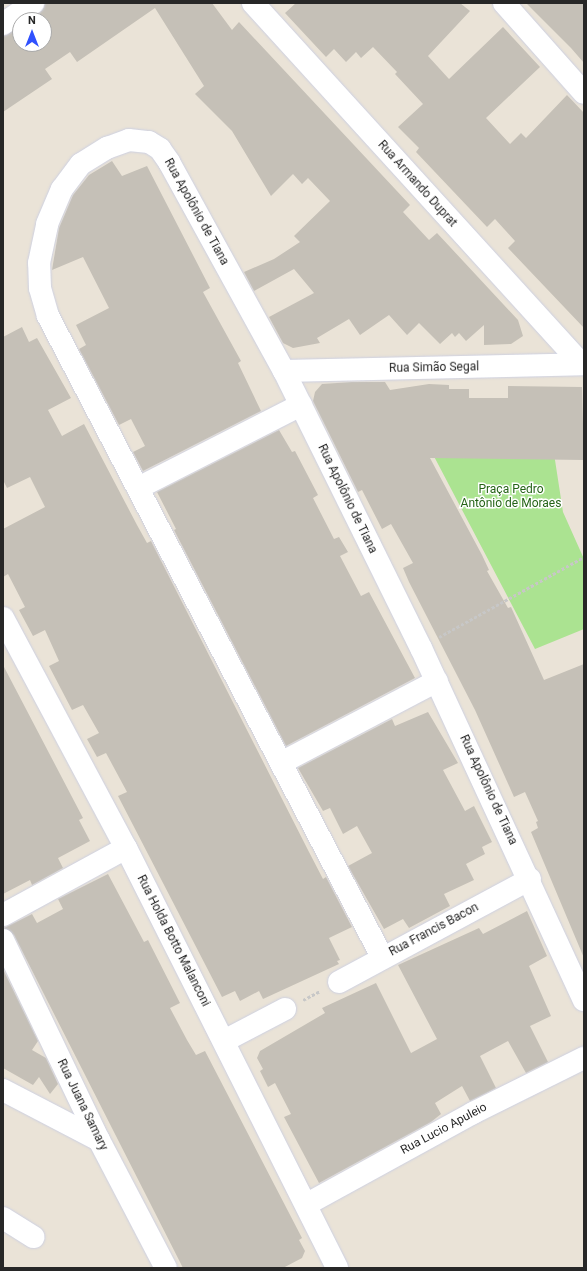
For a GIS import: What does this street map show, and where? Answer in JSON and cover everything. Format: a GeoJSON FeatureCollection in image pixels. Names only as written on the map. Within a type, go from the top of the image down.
{"type":"FeatureCollection","features":[{"type":"Feature","properties":{"kind":"street"},"geometry":{"type":"LineString","coordinates":[[3,24],[33,3]]}},
{"type":"Feature","properties":{"kind":"street","name":"Rua Armando Duprat"},"geometry":{"type":"LineString","coordinates":[[253,3],[583,364]]}},
{"type":"Feature","properties":{"kind":"street"},"geometry":{"type":"LineString","coordinates":[[511,5],[584,92]]}},
{"type":"Feature","properties":{"kind":"street","name":"Rua Apolônio de Tiana"},"geometry":{"type":"LineString","coordinates":[[382,957],[48,316],[40,288],[39,263],[47,224],[62,189],[81,164],[107,148],[129,140],[149,142],[160,149],[284,371],[437,681],[530,879],[584,1000]]}},
{"type":"Feature","properties":{"kind":"street","name":"Rua Simão Segal"},"geometry":{"type":"LineString","coordinates":[[284,371],[583,364]]}},
{"type":"Feature","properties":{"kind":"street"},"geometry":{"type":"LineString","coordinates":[[138,488],[301,405]]}},
{"type":"Feature","properties":{"kind":"street","name":"Rua Holda Botto Malanconi"},"geometry":{"type":"LineString","coordinates":[[3,618],[126,848],[307,1204],[337,1268]]}},
{"type":"Feature","properties":{"kind":"street"},"geometry":{"type":"LineString","coordinates":[[280,762],[437,681]]}},
{"type":"Feature","properties":{"kind":"street"},"geometry":{"type":"LineString","coordinates":[[3,915],[126,848]]}},
{"type":"Feature","properties":{"kind":"street","name":"Rua Francis Bacon"},"geometry":{"type":"LineString","coordinates":[[339,982],[382,957],[530,879]]}},
{"type":"Feature","properties":{"kind":"street","name":"Rua Juana Samary"},"geometry":{"type":"LineString","coordinates":[[3,940],[98,1140],[166,1268]]}},
{"type":"Feature","properties":{"kind":"street"},"geometry":{"type":"LineString","coordinates":[[224,1041],[285,1009]]}},
{"type":"Feature","properties":{"kind":"street","name":"Rua Lucio Apuleio"},"geometry":{"type":"LineString","coordinates":[[307,1204],[473,1113],[584,1058]]}},
{"type":"Feature","properties":{"kind":"street"},"geometry":{"type":"LineString","coordinates":[[3,1090],[98,1140]]}},
{"type":"Feature","properties":{"kind":"street"},"geometry":{"type":"LineString","coordinates":[[3,1218],[33,1237]]}},
{"type":"Feature","properties":{"kind":"path"},"geometry":{"type":"LineString","coordinates":[[421,648],[584,557]]}},
{"type":"Feature","properties":{"kind":"path"},"geometry":{"type":"LineString","coordinates":[[285,1009],[339,982]]}},
{"type":"Feature","properties":{"kind":"green space","name":"Praça Pedro Antônio de Moraes"},"geometry":{"type":"Polygon","coordinates":[[[427,443],[553,447],[563,512],[584,559],[584,629],[535,649],[427,443]]]}},
{"type":"Feature","properties":{"kind":"building"},"geometry":{"type":"Polygon","coordinates":[[[45,3],[212,3],[232,30],[239,22],[410,205],[403,212],[429,240],[437,233],[518,320],[523,336],[511,344],[484,345],[484,325],[466,341],[459,333],[455,337],[452,333],[440,344],[419,323],[407,335],[389,315],[360,335],[349,319],[317,338],[320,343],[293,348],[283,343],[269,317],[314,293],[294,269],[254,291],[244,272],[274,259],[300,242],[294,236],[330,201],[308,178],[302,184],[293,174],[271,196],[232,131],[195,94],[204,86],[155,8],[77,62],[70,52],[45,69],[52,79],[3,112],[3,36],[12,31],[12,52],[52,52],[52,12],[40,12],[45,3]]]}},
{"type":"Feature","properties":{"kind":"building"},"geometry":{"type":"Polygon","coordinates":[[[296,3],[460,3],[470,11],[428,56],[449,79],[503,27],[540,67],[486,118],[510,144],[521,133],[526,138],[567,95],[584,113],[584,328],[508,248],[515,241],[495,219],[487,227],[416,152],[419,148],[398,127],[423,104],[395,74],[397,72],[373,47],[361,58],[356,52],[346,62],[334,49],[326,57],[285,13],[296,3]]]}},
{"type":"Feature","properties":{"kind":"building"},"geometry":{"type":"Polygon","coordinates":[[[526,3],[584,3],[584,63],[571,48],[526,3]]]}},
{"type":"Feature","properties":{"kind":"building"},"geometry":{"type":"Polygon","coordinates":[[[112,161],[122,176],[147,166],[210,288],[203,292],[241,361],[238,363],[261,411],[143,471],[133,452],[145,446],[131,419],[119,425],[79,349],[86,345],[76,325],[109,308],[83,257],[52,270],[59,228],[73,195],[89,175],[112,161]]]}},
{"type":"Feature","properties":{"kind":"building"},"geometry":{"type":"Polygon","coordinates":[[[22,327],[29,342],[37,338],[71,398],[48,410],[62,436],[84,424],[147,543],[151,541],[323,879],[326,877],[352,927],[329,938],[340,960],[337,961],[339,964],[263,999],[259,991],[240,1001],[235,991],[222,997],[118,796],[127,792],[106,753],[97,757],[87,739],[99,733],[83,705],[72,710],[49,666],[59,661],[45,630],[33,636],[19,610],[25,607],[8,574],[3,577],[3,529],[45,507],[30,477],[7,488],[3,480],[3,337],[22,327]]]}},
{"type":"Feature","properties":{"kind":"building"},"geometry":{"type":"Polygon","coordinates":[[[385,382],[390,390],[429,384],[449,385],[449,389],[469,389],[469,398],[508,398],[508,386],[582,387],[584,460],[430,458],[482,555],[489,570],[487,571],[508,608],[511,607],[544,680],[584,664],[584,958],[531,832],[538,828],[536,822],[538,821],[525,792],[514,797],[475,710],[409,582],[403,568],[413,563],[391,524],[382,529],[362,490],[358,492],[313,401],[315,392],[322,384],[385,382]]]}},
{"type":"Feature","properties":{"kind":"building"},"geometry":{"type":"Polygon","coordinates":[[[279,430],[292,452],[295,451],[318,495],[313,498],[334,539],[339,537],[348,552],[340,556],[361,596],[369,592],[415,678],[286,746],[174,530],[176,529],[157,492],[279,430]]]}},
{"type":"Feature","properties":{"kind":"building"},"geometry":{"type":"Polygon","coordinates":[[[3,665],[83,818],[79,820],[90,841],[58,858],[63,868],[32,885],[30,880],[3,894],[3,665]]]}},
{"type":"Feature","properties":{"kind":"building"},"geometry":{"type":"Polygon","coordinates":[[[428,712],[458,763],[443,770],[465,811],[474,806],[492,842],[482,847],[485,854],[466,864],[474,880],[444,894],[450,906],[409,928],[403,919],[384,929],[348,866],[372,853],[357,826],[343,834],[330,808],[323,811],[298,768],[392,719],[395,726],[428,712]]]}},
{"type":"Feature","properties":{"kind":"building"},"geometry":{"type":"Polygon","coordinates":[[[108,874],[144,942],[148,940],[180,1003],[170,1008],[187,1040],[196,1055],[205,1051],[302,1238],[299,1240],[305,1251],[302,1258],[283,1268],[183,1268],[14,935],[4,928],[32,914],[37,923],[63,909],[58,899],[108,874]]]}},
{"type":"Feature","properties":{"kind":"building"},"geometry":{"type":"Polygon","coordinates":[[[527,911],[547,956],[529,966],[551,1016],[530,1026],[548,1062],[526,1073],[508,1041],[480,1056],[496,1088],[470,1101],[462,1086],[435,1103],[441,1114],[431,1122],[319,1183],[284,1117],[291,1114],[275,1083],[268,1087],[260,1071],[263,1069],[257,1058],[260,1051],[325,1013],[322,1008],[376,983],[411,1053],[437,1039],[398,965],[479,928],[483,934],[527,911]]]}},
{"type":"Feature","properties":{"kind":"building"},"geometry":{"type":"Polygon","coordinates":[[[3,969],[38,1041],[32,1050],[46,1058],[58,1084],[50,1094],[39,1077],[33,1085],[3,1068],[3,969]]]}}]}
